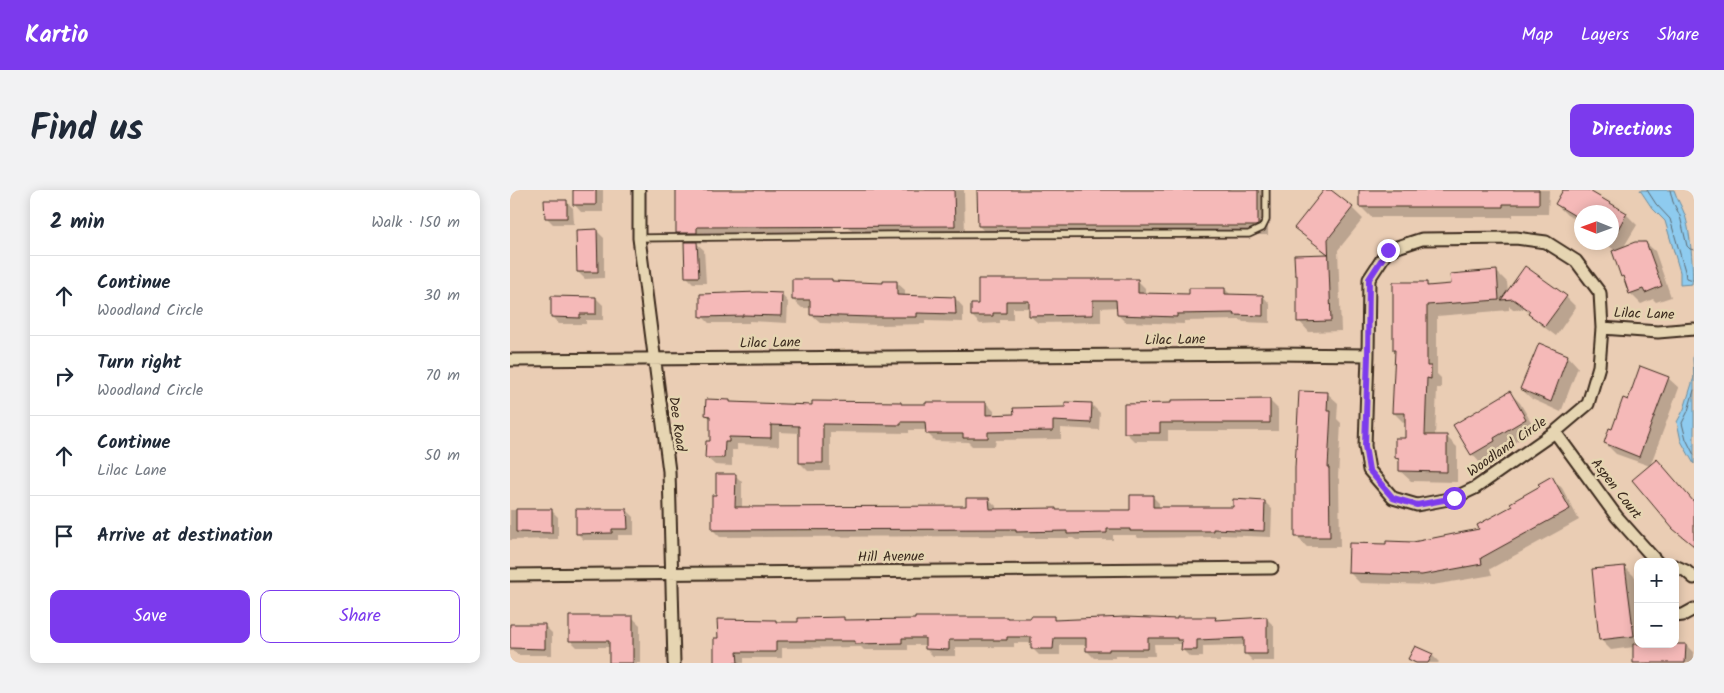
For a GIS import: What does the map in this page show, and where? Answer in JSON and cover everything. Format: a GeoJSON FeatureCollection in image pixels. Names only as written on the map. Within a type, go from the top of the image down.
{"type":"FeatureCollection","features":[{"type":"Feature","properties":{"kind":"street","name":"Dee Road"},"geometry":{"type":"LineString","coordinates":[[639,190],[638,238],[669,471],[674,663]]}},
{"type":"Feature","properties":{"kind":"street","name":"Lilac Lane"},"geometry":{"type":"LineString","coordinates":[[510,360],[1266,354],[1368,355],[1369,279],[1388,250],[1422,239],[1516,238],[1546,242],[1576,261],[1600,293],[1602,328],[1658,332],[1694,329]]}},
{"type":"Feature","properties":{"kind":"street","name":"Woodland Circle"},"geometry":{"type":"LineString","coordinates":[[1368,355],[1365,446],[1369,470],[1393,498],[1417,505],[1454,498],[1475,488],[1555,432],[1588,404],[1599,366],[1602,328]]}},
{"type":"Feature","properties":{"kind":"street","name":"Aspen Court"},"geometry":{"type":"LineString","coordinates":[[1555,432],[1617,517],[1653,558]]}},
{"type":"Feature","properties":{"kind":"street","name":"Hill Avenue"},"geometry":{"type":"LineString","coordinates":[[510,575],[1272,568]]}},
{"type":"Feature","properties":{"kind":"street"},"geometry":{"type":"LineString","coordinates":[[1679,568],[1694,578]]}},
{"type":"Feature","properties":{"kind":"street"},"geometry":{"type":"LineString","coordinates":[[1679,616],[1683,616],[1694,609]]}},
{"type":"Feature","properties":{"kind":"lane"},"geometry":{"type":"LineString","coordinates":[[638,238],[1249,234],[1262,228],[1266,220],[1266,190]]}},
{"type":"Feature","properties":{"kind":"water"},"geometry":{"type":"Polygon","coordinates":[[[1640,190],[1674,190],[1685,215],[1688,230],[1692,260],[1692,284],[1680,285],[1680,272],[1665,221],[1652,208],[1640,190]]]}},
{"type":"Feature","properties":{"kind":"water"},"geometry":{"type":"Polygon","coordinates":[[[1694,377],[1694,464],[1681,441],[1677,422],[1684,409],[1694,377]]]}},
{"type":"Feature","properties":{"kind":"building"},"geometry":{"type":"Polygon","coordinates":[[[573,190],[596,190],[596,205],[573,205],[573,190]]]}},
{"type":"Feature","properties":{"kind":"building"},"geometry":{"type":"Polygon","coordinates":[[[676,190],[954,190],[955,226],[697,227],[697,233],[676,233],[676,190]]]}},
{"type":"Feature","properties":{"kind":"building"},"geometry":{"type":"Polygon","coordinates":[[[977,190],[1258,190],[1258,225],[978,226],[977,190]]]}},
{"type":"Feature","properties":{"kind":"building"},"geometry":{"type":"Polygon","coordinates":[[[1324,190],[1331,190],[1353,207],[1328,239],[1331,321],[1297,322],[1297,275],[1295,275],[1294,255],[1328,254],[1294,228],[1324,190]]]}},
{"type":"Feature","properties":{"kind":"building"},"geometry":{"type":"Polygon","coordinates":[[[1359,190],[1539,190],[1539,204],[1503,204],[1503,207],[1359,207],[1359,190]]]}},
{"type":"Feature","properties":{"kind":"building"},"geometry":{"type":"Polygon","coordinates":[[[1563,190],[1588,190],[1613,205],[1574,205],[1574,215],[1555,204],[1563,190]]]}},
{"type":"Feature","properties":{"kind":"building"},"geometry":{"type":"Polygon","coordinates":[[[544,200],[567,200],[567,218],[545,218],[544,200]]]}},
{"type":"Feature","properties":{"kind":"building"},"geometry":{"type":"Polygon","coordinates":[[[1619,208],[1627,213],[1619,227],[1619,208]]]}},
{"type":"Feature","properties":{"kind":"building"},"geometry":{"type":"Polygon","coordinates":[[[597,229],[598,272],[577,272],[576,230],[597,229]]]}},
{"type":"Feature","properties":{"kind":"building"},"geometry":{"type":"Polygon","coordinates":[[[684,242],[697,242],[699,277],[685,277],[684,242]]]}},
{"type":"Feature","properties":{"kind":"building"},"geometry":{"type":"Polygon","coordinates":[[[1635,242],[1646,242],[1662,286],[1645,293],[1643,289],[1629,294],[1612,251],[1619,250],[1619,248],[1635,242]]]}},
{"type":"Feature","properties":{"kind":"building"},"geometry":{"type":"Polygon","coordinates":[[[1525,266],[1567,296],[1545,326],[1528,314],[1530,311],[1513,299],[1501,300],[1525,266]]]}},
{"type":"Feature","properties":{"kind":"building"},"geometry":{"type":"Polygon","coordinates":[[[1497,270],[1499,300],[1427,305],[1427,366],[1431,366],[1431,379],[1427,378],[1425,435],[1447,435],[1447,472],[1399,471],[1399,459],[1395,458],[1395,438],[1405,438],[1405,413],[1392,413],[1395,350],[1393,350],[1393,282],[1427,282],[1427,286],[1451,284],[1450,274],[1497,270]]]}},
{"type":"Feature","properties":{"kind":"building"},"geometry":{"type":"Polygon","coordinates":[[[792,279],[832,279],[832,281],[883,283],[883,281],[897,281],[897,295],[955,297],[956,314],[917,313],[917,317],[810,315],[810,300],[792,300],[792,279]]]}},
{"type":"Feature","properties":{"kind":"building"},"geometry":{"type":"Polygon","coordinates":[[[978,279],[1138,279],[1138,293],[1189,294],[1189,288],[1225,288],[1225,294],[1263,295],[1263,316],[1234,315],[1235,313],[1177,314],[1177,317],[1117,315],[1116,300],[1093,300],[1093,315],[1029,316],[1029,301],[1006,301],[1006,313],[993,313],[993,316],[971,316],[971,304],[978,304],[978,279]]]}},
{"type":"Feature","properties":{"kind":"building"},"geometry":{"type":"Polygon","coordinates":[[[782,293],[781,316],[700,317],[700,294],[782,293]]]}},
{"type":"Feature","properties":{"kind":"building"},"geometry":{"type":"Polygon","coordinates":[[[551,296],[596,297],[596,314],[580,314],[580,318],[551,317],[551,296]]]}},
{"type":"Feature","properties":{"kind":"building"},"geometry":{"type":"Polygon","coordinates":[[[1539,343],[1568,355],[1551,402],[1520,389],[1539,343]]]}},
{"type":"Feature","properties":{"kind":"building"},"geometry":{"type":"Polygon","coordinates":[[[1640,366],[1669,377],[1639,457],[1604,443],[1609,428],[1612,429],[1623,398],[1628,400],[1640,366]]]}},
{"type":"Feature","properties":{"kind":"building"},"geometry":{"type":"Polygon","coordinates":[[[1299,391],[1328,392],[1327,411],[1331,411],[1328,468],[1330,537],[1295,537],[1295,468],[1299,391]]]}},
{"type":"Feature","properties":{"kind":"building"},"geometry":{"type":"Polygon","coordinates":[[[1510,391],[1526,419],[1494,438],[1495,441],[1471,455],[1453,425],[1510,391]]]}},
{"type":"Feature","properties":{"kind":"building"},"geometry":{"type":"Polygon","coordinates":[[[706,399],[730,400],[730,402],[812,405],[812,401],[901,402],[901,404],[986,402],[986,415],[1014,414],[1013,408],[1065,407],[1065,402],[1092,403],[1091,423],[1053,421],[1053,431],[988,432],[988,438],[963,438],[963,434],[926,434],[925,422],[901,422],[901,425],[823,424],[823,463],[799,463],[799,426],[771,425],[771,438],[729,437],[729,442],[725,442],[724,458],[705,458],[706,441],[710,441],[710,416],[705,415],[706,399]]]}},
{"type":"Feature","properties":{"kind":"building"},"geometry":{"type":"Polygon","coordinates":[[[1270,399],[1270,423],[1160,423],[1160,433],[1124,433],[1124,404],[1171,403],[1171,400],[1270,399]]]}},
{"type":"Feature","properties":{"kind":"building"},"geometry":{"type":"Polygon","coordinates":[[[1657,459],[1694,502],[1694,546],[1673,529],[1632,480],[1657,459]]]}},
{"type":"Feature","properties":{"kind":"building"},"geometry":{"type":"Polygon","coordinates":[[[716,474],[736,474],[735,507],[966,506],[966,498],[989,498],[990,509],[1130,510],[1130,495],[1153,495],[1153,507],[1233,507],[1233,499],[1265,501],[1264,531],[1213,529],[1213,531],[1130,531],[1130,529],[1107,529],[1107,533],[1067,534],[1067,531],[1016,532],[1016,529],[712,530],[712,495],[716,495],[716,474]]]}},
{"type":"Feature","properties":{"kind":"building"},"geometry":{"type":"Polygon","coordinates":[[[1552,476],[1570,509],[1481,558],[1482,564],[1422,575],[1348,573],[1349,543],[1386,544],[1386,541],[1413,542],[1479,529],[1477,525],[1512,506],[1510,503],[1540,486],[1538,484],[1552,476]]]}},
{"type":"Feature","properties":{"kind":"building"},"geometry":{"type":"Polygon","coordinates":[[[516,509],[552,509],[552,533],[516,532],[516,509]]]}},
{"type":"Feature","properties":{"kind":"building"},"geometry":{"type":"Polygon","coordinates":[[[576,509],[627,509],[628,529],[612,529],[612,533],[576,534],[576,509]]]}},
{"type":"Feature","properties":{"kind":"building"},"geometry":{"type":"Polygon","coordinates":[[[1625,566],[1634,636],[1599,640],[1592,569],[1625,566]]]}},
{"type":"Feature","properties":{"kind":"building"},"geometry":{"type":"Polygon","coordinates":[[[569,616],[633,616],[633,663],[609,663],[609,641],[569,641],[569,616]]]}},
{"type":"Feature","properties":{"kind":"building"},"geometry":{"type":"Polygon","coordinates":[[[1031,616],[1054,616],[1054,620],[1125,617],[1177,619],[1177,617],[1216,617],[1215,620],[1267,617],[1267,654],[1244,654],[1244,638],[1197,640],[1197,650],[1181,650],[1182,640],[1177,640],[1177,638],[1148,638],[1148,649],[1086,651],[1086,638],[1054,638],[1053,649],[1031,649],[1031,637],[1007,637],[1007,640],[949,640],[949,650],[925,649],[925,638],[902,638],[902,643],[855,644],[855,641],[776,641],[776,652],[737,652],[738,663],[714,663],[714,638],[718,638],[717,619],[798,622],[798,618],[844,617],[844,620],[915,619],[915,617],[1031,618],[1031,616]]]}},
{"type":"Feature","properties":{"kind":"building"},"geometry":{"type":"Polygon","coordinates":[[[510,624],[545,624],[545,649],[510,648],[510,624]]]}},
{"type":"Feature","properties":{"kind":"building"},"geometry":{"type":"Polygon","coordinates":[[[1633,644],[1634,648],[1679,648],[1679,644],[1686,644],[1685,663],[1633,663],[1633,644]]]}},
{"type":"Feature","properties":{"kind":"building"},"geometry":{"type":"Polygon","coordinates":[[[1415,646],[1433,654],[1428,663],[1416,663],[1408,659],[1415,646]]]}},
{"type":"Feature","properties":{"kind":"route"},"geometry":{"type":"LineString","coordinates":[[1388,250],[1369,279],[1365,446],[1369,470],[1393,498],[1417,505],[1454,498]]}}]}
